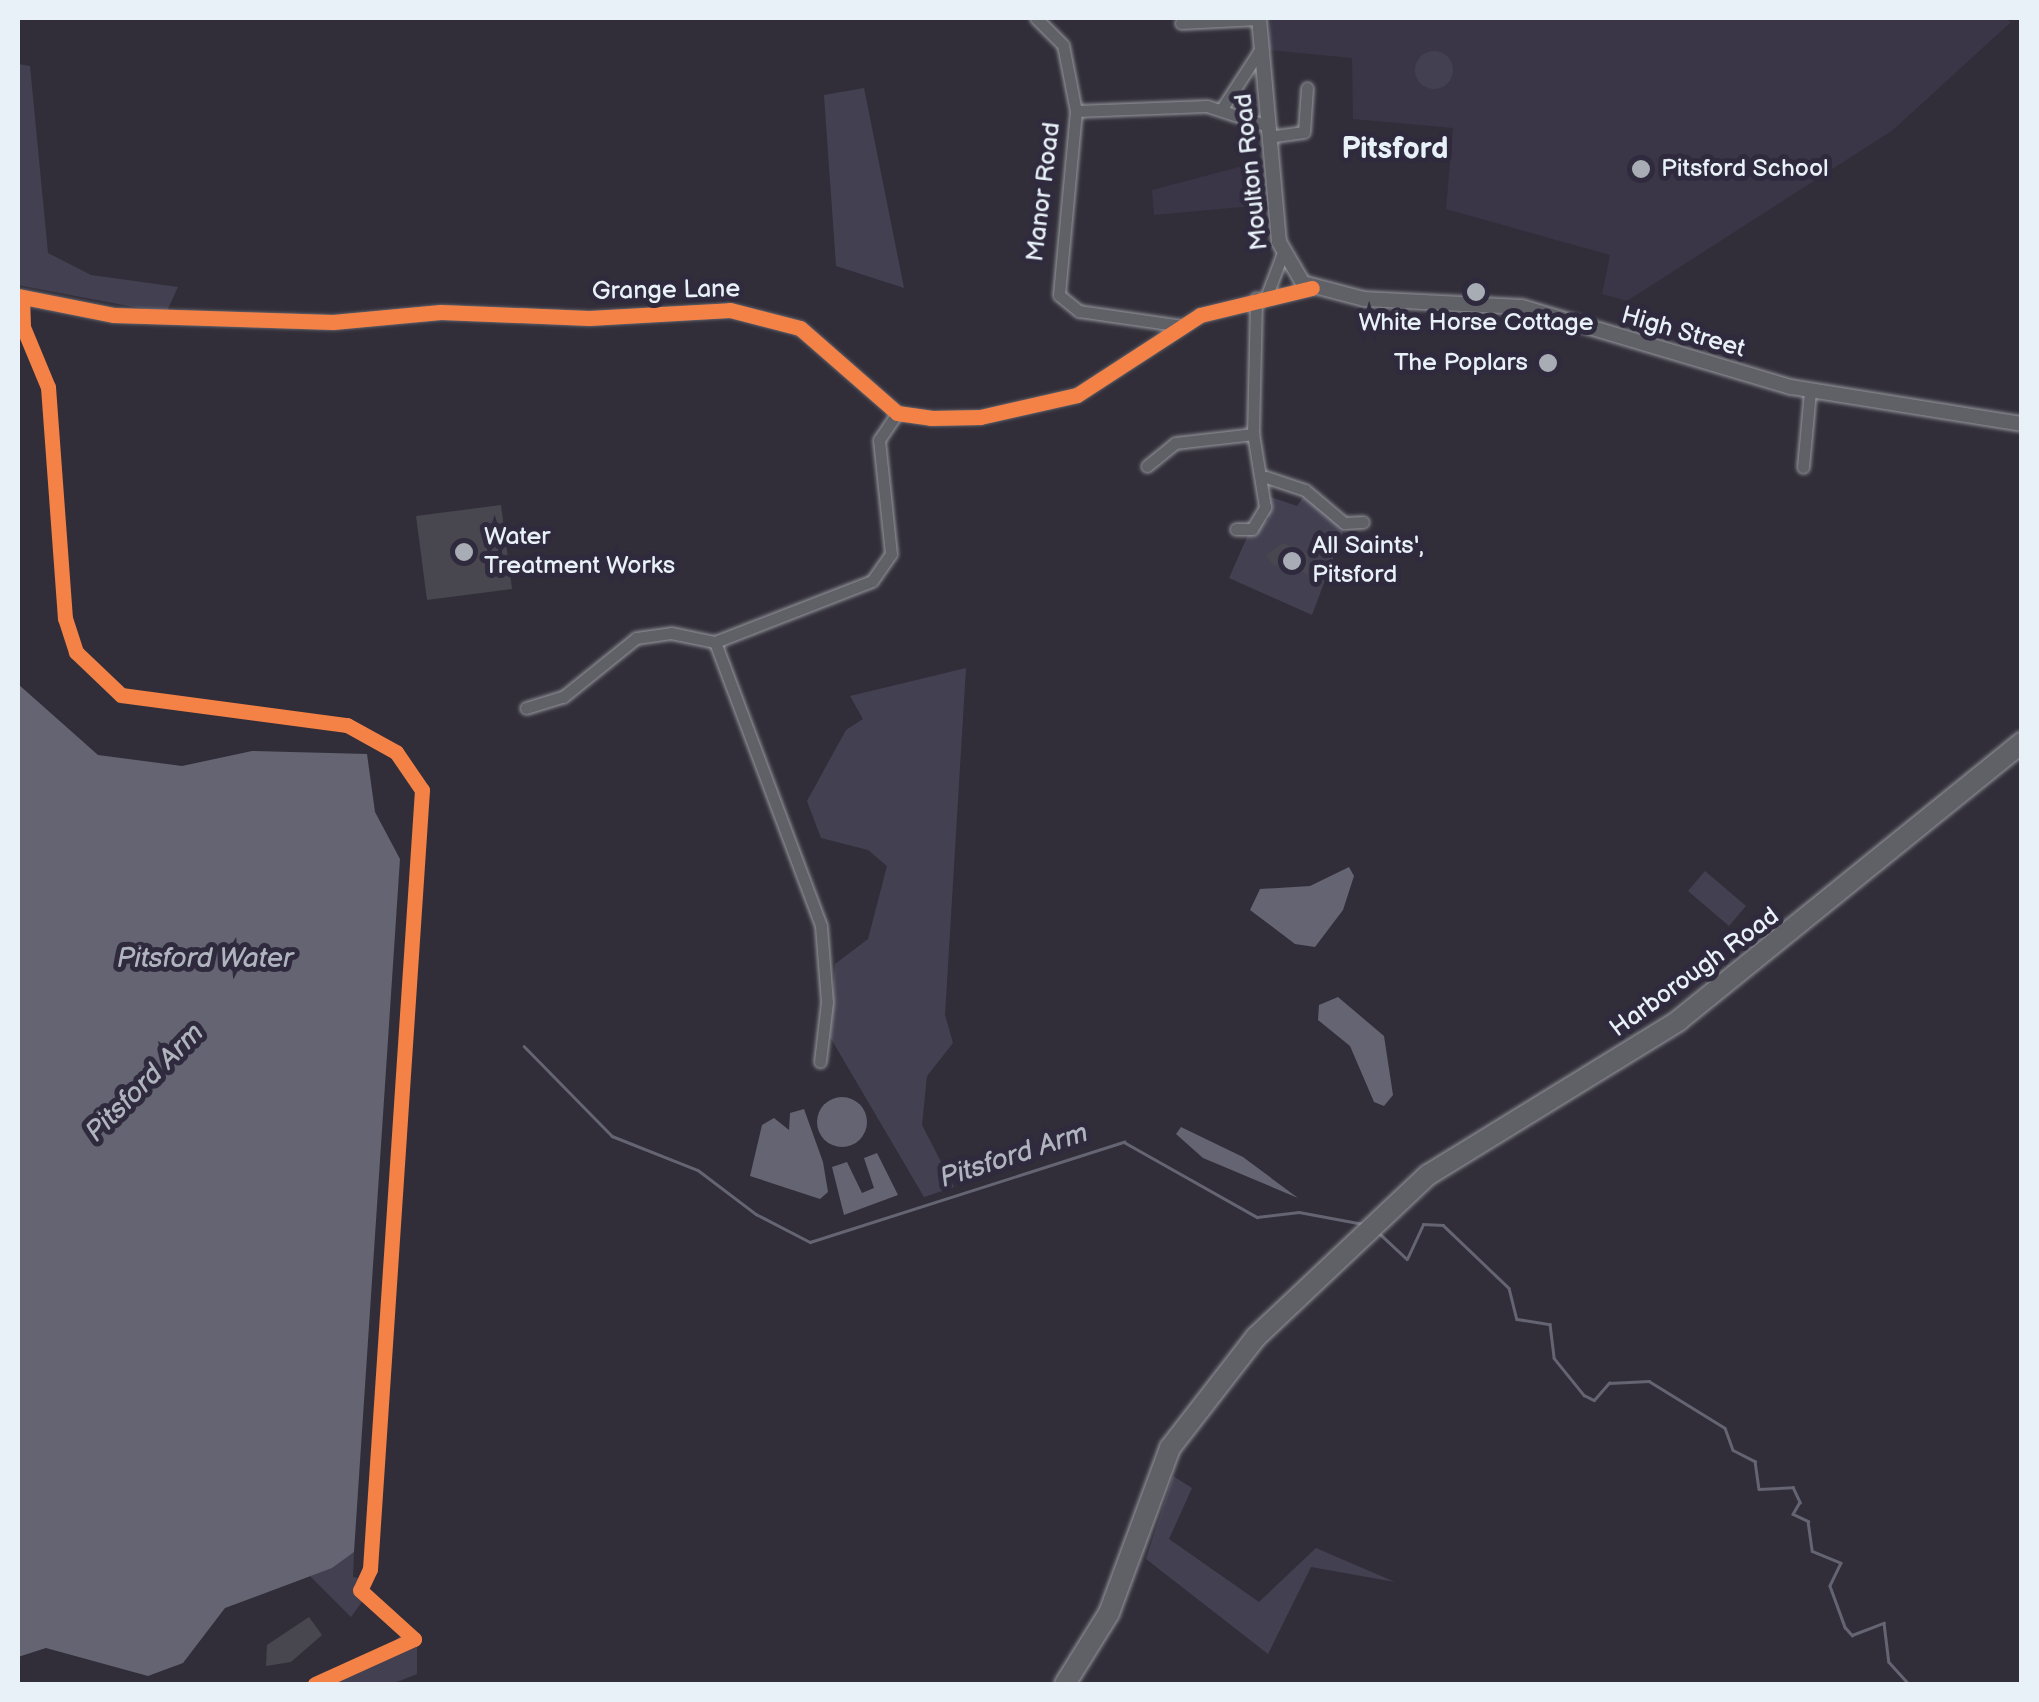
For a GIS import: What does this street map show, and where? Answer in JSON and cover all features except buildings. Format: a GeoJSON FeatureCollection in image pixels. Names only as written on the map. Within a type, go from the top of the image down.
{"type":"FeatureCollection","features":[{"type":"Feature","properties":{"kind":"highway","name":"Harborough Road"},"geometry":{"type":"LineString","coordinates":[[1065,1684],[1108,1613],[1152,1486],[1190,1416],[1240,1354],[1351,1251],[1380,1218],[1456,1154],[1678,1021],[2022,742]]}},
{"type":"Feature","properties":{"kind":"street"},"geometry":{"type":"LineString","coordinates":[[1036,18],[1063,45],[1076,111]]}},
{"type":"Feature","properties":{"kind":"street"},"geometry":{"type":"LineString","coordinates":[[1181,23],[1259,18]]}},
{"type":"Feature","properties":{"kind":"street","name":"Moulton Road"},"geometry":{"type":"LineString","coordinates":[[1259,18],[1282,255],[1312,288]]}},
{"type":"Feature","properties":{"kind":"street"},"geometry":{"type":"LineString","coordinates":[[1224,107],[1260,50]]}},
{"type":"Feature","properties":{"kind":"street"},"geometry":{"type":"LineString","coordinates":[[1268,131],[1304,132],[1306,88]]}},
{"type":"Feature","properties":{"kind":"street","name":"Manor Road"},"geometry":{"type":"LineString","coordinates":[[1182,326],[1079,311],[1059,295],[1076,111],[1224,107],[1268,131]]}},
{"type":"Feature","properties":{"kind":"street"},"geometry":{"type":"LineString","coordinates":[[1236,529],[1258,522],[1266,478],[1254,434],[1262,297],[1282,255]]}},
{"type":"Feature","properties":{"kind":"street"},"geometry":{"type":"LineString","coordinates":[[526,708],[564,696],[636,638],[671,633],[715,642],[880,575],[892,540],[879,440],[898,413],[980,417],[1077,395],[1182,326],[1262,297],[1312,288]]}},
{"type":"Feature","properties":{"kind":"street","name":"High Street"},"geometry":{"type":"LineString","coordinates":[[1312,288],[1332,294],[1522,307],[1810,391],[2022,424]]}},
{"type":"Feature","properties":{"kind":"street","name":"Grange Lane"},"geometry":{"type":"LineString","coordinates":[[18,296],[114,314],[333,322],[441,312],[589,318],[730,310],[800,328],[898,413]]}},
{"type":"Feature","properties":{"kind":"street"},"geometry":{"type":"LineString","coordinates":[[1803,467],[1810,391]]}},
{"type":"Feature","properties":{"kind":"street"},"geometry":{"type":"LineString","coordinates":[[1147,466],[1175,443],[1254,434]]}},
{"type":"Feature","properties":{"kind":"street"},"geometry":{"type":"LineString","coordinates":[[1266,478],[1305,490],[1344,523],[1364,522]]}},
{"type":"Feature","properties":{"kind":"street"},"geometry":{"type":"LineString","coordinates":[[715,642],[821,926],[827,1002],[820,1062]]}},
{"type":"Feature","properties":{"kind":"shaded area","name":"Pitsford School"},"geometry":{"type":"Polygon","coordinates":[[[1271,18],[2003,18],[2011,22],[1893,130],[1627,301],[1602,294],[1610,255],[1446,209],[1453,128],[1353,119],[1352,58],[1268,50],[1271,18]]]}},
{"type":"Feature","properties":{"kind":"shaded area"},"geometry":{"type":"Polygon","coordinates":[[[1434,51],[1448,56],[1453,70],[1448,84],[1434,89],[1420,84],[1415,70],[1420,56],[1434,51]]]}},
{"type":"Feature","properties":{"kind":"shaded area"},"geometry":{"type":"Polygon","coordinates":[[[18,64],[30,66],[48,253],[91,275],[178,287],[166,313],[18,285],[18,64]]]}},
{"type":"Feature","properties":{"kind":"shaded area"},"geometry":{"type":"Polygon","coordinates":[[[864,88],[904,288],[836,266],[824,95],[864,88]]]}},
{"type":"Feature","properties":{"kind":"shaded area"},"geometry":{"type":"Polygon","coordinates":[[[1262,161],[1264,205],[1154,215],[1152,190],[1262,161]]]}},
{"type":"Feature","properties":{"kind":"shaded area"},"geometry":{"type":"Polygon","coordinates":[[[1268,496],[1297,506],[1304,496],[1345,527],[1312,615],[1229,578],[1248,535],[1269,519],[1268,496]]]}},
{"type":"Feature","properties":{"kind":"shaded area"},"geometry":{"type":"Polygon","coordinates":[[[966,668],[945,1015],[953,1043],[927,1076],[922,1125],[954,1187],[924,1197],[830,1037],[835,964],[868,939],[887,866],[868,850],[821,838],[807,801],[846,730],[863,719],[850,696],[966,668]]]}},
{"type":"Feature","properties":{"kind":"shaded area"},"geometry":{"type":"Polygon","coordinates":[[[1705,871],[1746,906],[1729,926],[1688,891],[1705,871]]]}},
{"type":"Feature","properties":{"kind":"shaded area"},"geometry":{"type":"Polygon","coordinates":[[[1173,1476],[1192,1488],[1169,1539],[1259,1602],[1316,1548],[1395,1582],[1311,1567],[1268,1654],[1146,1559],[1173,1476]]]}},
{"type":"Feature","properties":{"kind":"shaded area"},"geometry":{"type":"Polygon","coordinates":[[[354,1552],[353,1577],[365,1579],[364,1599],[351,1617],[310,1576],[354,1552]]]}},
{"type":"Feature","properties":{"kind":"shaded area"},"geometry":{"type":"Polygon","coordinates":[[[400,1636],[417,1647],[417,1674],[392,1684],[306,1684],[375,1661],[400,1636]]]}},
{"type":"Feature","properties":{"kind":"water","name":"Pitsford Water"},"geometry":{"type":"Polygon","coordinates":[[[18,684],[98,755],[182,766],[252,751],[367,754],[375,812],[400,859],[354,1552],[332,1568],[225,1608],[183,1663],[148,1676],[46,1648],[18,1657],[18,684]]]}},
{"type":"Feature","properties":{"kind":"water"},"geometry":{"type":"Polygon","coordinates":[[[1349,867],[1354,876],[1343,910],[1315,947],[1295,944],[1250,910],[1260,889],[1310,886],[1349,867]]]}},
{"type":"Feature","properties":{"kind":"water"},"geometry":{"type":"Polygon","coordinates":[[[1338,997],[1384,1036],[1393,1095],[1384,1106],[1374,1102],[1350,1046],[1318,1020],[1319,1005],[1338,997]]]}},
{"type":"Feature","properties":{"kind":"water"},"geometry":{"type":"Polygon","coordinates":[[[842,1097],[859,1105],[867,1122],[859,1139],[842,1147],[825,1139],[817,1122],[825,1105],[842,1097]]]}},
{"type":"Feature","properties":{"kind":"water"},"geometry":{"type":"Polygon","coordinates":[[[804,1109],[823,1162],[828,1192],[820,1199],[750,1176],[762,1125],[774,1118],[789,1130],[790,1113],[804,1109]]]}},
{"type":"Feature","properties":{"kind":"water"},"geometry":{"type":"Polygon","coordinates":[[[1181,1127],[1243,1157],[1298,1198],[1203,1158],[1176,1134],[1181,1127]]]}},
{"type":"Feature","properties":{"kind":"water"},"geometry":{"type":"Polygon","coordinates":[[[877,1153],[898,1195],[844,1215],[832,1167],[847,1162],[862,1193],[874,1188],[864,1158],[877,1153]]]}},
{"type":"Feature","properties":{"kind":"waterway","name":"Pitsford Arm"},"geometry":{"type":"LineString","coordinates":[[524,1046],[612,1136],[698,1170],[756,1214],[810,1242],[1124,1142],[1257,1217],[1299,1212],[1363,1224]]}},
{"type":"Feature","properties":{"kind":"waterway","name":"Pitsford Arm"},"geometry":{"type":"LineString","coordinates":[[1379,1233],[1407,1259],[1423,1224],[1443,1225],[1509,1288],[1517,1319],[1550,1324],[1554,1358],[1584,1395],[1594,1400],[1609,1383],[1649,1381],[1725,1428],[1733,1450],[1755,1461],[1759,1489],[1793,1487],[1800,1502],[1793,1514],[1808,1521],[1812,1551],[1841,1563],[1830,1586],[1845,1627],[1852,1635],[1884,1623],[1889,1662],[1909,1684]]}},
{"type":"Feature","properties":{"kind":"cycle path"},"geometry":{"type":"LineString","coordinates":[[18,296],[114,315],[333,322],[441,312],[589,318],[730,310],[800,328],[897,413],[931,418],[980,417],[1077,395],[1200,315],[1312,288]]}},
{"type":"Feature","properties":{"kind":"cycle path"},"geometry":{"type":"LineString","coordinates":[[22,297],[23,327],[48,387],[65,618],[76,652],[121,695],[347,725],[396,752],[422,790],[370,1569],[360,1590],[414,1639],[315,1684]]}},
{"type":"Feature","properties":{"kind":"place","name":"Pitsford School"},"geometry":{"type":"Point","coordinates":[1641,169]}},
{"type":"Feature","properties":{"kind":"place","name":"White Horse Cottage"},"geometry":{"type":"Point","coordinates":[1476,292]}},
{"type":"Feature","properties":{"kind":"place","name":"The Poplars"},"geometry":{"type":"Point","coordinates":[1548,363]}},
{"type":"Feature","properties":{"kind":"place","name":"Water Treatment Works"},"geometry":{"type":"Point","coordinates":[464,552]}},
{"type":"Feature","properties":{"kind":"place","name":"All Saints', Pitsford"},"geometry":{"type":"Point","coordinates":[1292,561]}},
{"type":"Feature","properties":{"kind":"district","name":"Pitsford"},"geometry":{"type":"Point","coordinates":[1395,149]}}]}
